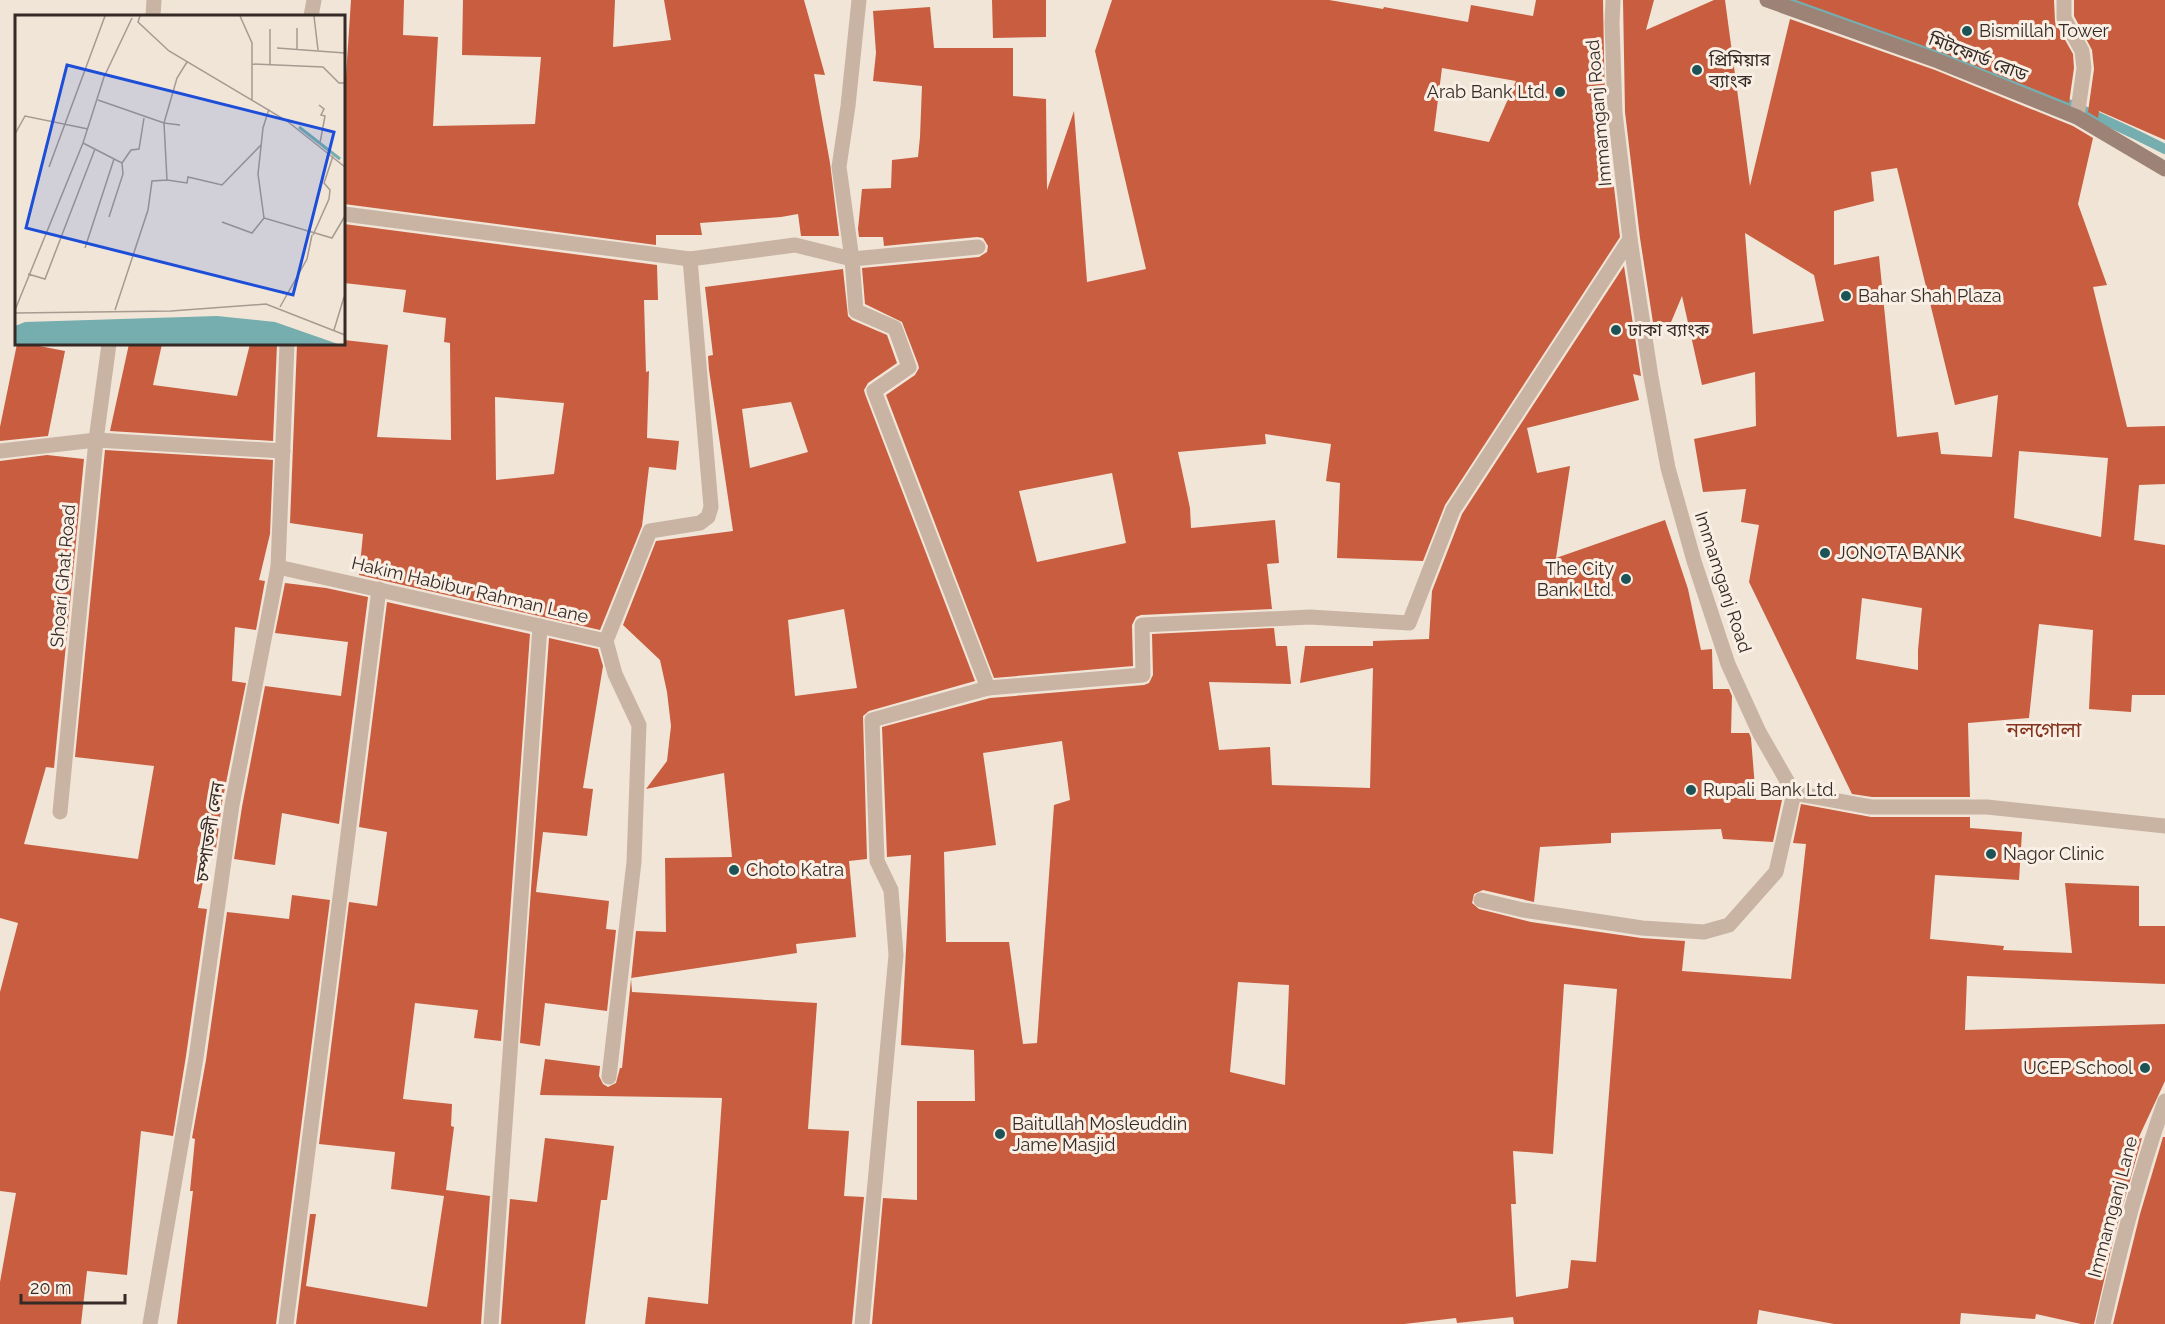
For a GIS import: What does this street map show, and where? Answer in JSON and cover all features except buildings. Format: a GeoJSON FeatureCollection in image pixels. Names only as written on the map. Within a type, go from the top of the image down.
{"type":"FeatureCollection","features":[{"type":"Feature","properties":{"kind":"main road","name":"মিটফোর্ড রোড"},"geometry":{"type":"LineString","coordinates":[[1767,0],[1938,61],[2077,117],[2165,169]]}},
{"type":"Feature","properties":{"kind":"street"},"geometry":{"type":"LineString","coordinates":[[153,15],[154,0]]}},
{"type":"Feature","properties":{"kind":"street"},"geometry":{"type":"LineString","coordinates":[[312,15],[314,0]]}},
{"type":"Feature","properties":{"kind":"street"},"geometry":{"type":"LineString","coordinates":[[859,0],[839,167],[852,259],[856,311],[895,328],[909,367],[874,391],[988,688]]}},
{"type":"Feature","properties":{"kind":"street","name":"Immamganj Road"},"geometry":{"type":"LineString","coordinates":[[1613,0],[1615,112],[1630,239],[1651,377],[1668,468],[1728,664],[1759,732],[1794,793]]}},
{"type":"Feature","properties":{"kind":"street"},"geometry":{"type":"LineString","coordinates":[[2064,0],[2064,18],[2082,51],[2084,68],[2077,117]]}},
{"type":"Feature","properties":{"kind":"street"},"geometry":{"type":"LineString","coordinates":[[345,214],[690,259],[795,245],[852,259],[978,247]]}},
{"type":"Feature","properties":{"kind":"street"},"geometry":{"type":"LineString","coordinates":[[862,1324],[896,955],[891,890],[877,861],[872,720],[988,688],[1143,675],[1142,625],[1310,617],[1409,623],[1453,510],[1630,239]]}},
{"type":"Feature","properties":{"kind":"street"},"geometry":{"type":"LineString","coordinates":[[606,641],[650,531],[700,523],[708,517],[711,507],[690,259]]}},
{"type":"Feature","properties":{"kind":"street","name":"Shoari Ghat Road"},"geometry":{"type":"LineString","coordinates":[[60,812],[96,440],[109,345]]}},
{"type":"Feature","properties":{"kind":"street","name":"চম্পাতলী লেন"},"geometry":{"type":"LineString","coordinates":[[150,1324],[196,1058],[232,805],[278,567],[287,345]]}},
{"type":"Feature","properties":{"kind":"street"},"geometry":{"type":"LineString","coordinates":[[0,451],[96,440],[283,451]]}},
{"type":"Feature","properties":{"kind":"street","name":"Hakim Habibur Rahman Lane"},"geometry":{"type":"LineString","coordinates":[[278,567],[606,641],[615,674],[639,726],[634,862],[609,1077]]}},
{"type":"Feature","properties":{"kind":"street"},"geometry":{"type":"LineString","coordinates":[[286,1324],[379,589]]}},
{"type":"Feature","properties":{"kind":"street"},"geometry":{"type":"LineString","coordinates":[[491,1324],[540,626]]}},
{"type":"Feature","properties":{"kind":"street"},"geometry":{"type":"LineString","coordinates":[[1481,900],[1523,910],[1642,928],[1704,932],[1729,925],[1776,872],[1794,793],[1871,807],[1987,807],[2165,826]]}},
{"type":"Feature","properties":{"kind":"street","name":"Immamganj Lane"},"geometry":{"type":"LineString","coordinates":[[2103,1324],[2128,1220],[2165,1101]]}},
{"type":"Feature","properties":{"kind":"waterway"},"geometry":{"type":"LineString","coordinates":[[1795,0],[2029,87],[2165,149]]}},
{"type":"Feature","properties":{"kind":"place","name":"Bismillah Tower"},"geometry":{"type":"Point","coordinates":[1967,31]}},
{"type":"Feature","properties":{"kind":"place","name":"প্রিমিয়ার ব্যাংক"},"geometry":{"type":"Point","coordinates":[1697,70]}},
{"type":"Feature","properties":{"kind":"place","name":"Arab Bank Ltd."},"geometry":{"type":"Point","coordinates":[1560,92]}},
{"type":"Feature","properties":{"kind":"place","name":"Bahar Shah Plaza"},"geometry":{"type":"Point","coordinates":[1846,296]}},
{"type":"Feature","properties":{"kind":"place","name":"ঢাকা ব্যাংক"},"geometry":{"type":"Point","coordinates":[1616,330]}},
{"type":"Feature","properties":{"kind":"place","name":"JONOTA BANK"},"geometry":{"type":"Point","coordinates":[1825,553]}},
{"type":"Feature","properties":{"kind":"place","name":"The City Bank Ltd."},"geometry":{"type":"Point","coordinates":[1626,579]}},
{"type":"Feature","properties":{"kind":"place","name":"Rupali Bank Ltd."},"geometry":{"type":"Point","coordinates":[1691,790]}},
{"type":"Feature","properties":{"kind":"place","name":"Nagor Clinic"},"geometry":{"type":"Point","coordinates":[1991,854]}},
{"type":"Feature","properties":{"kind":"place","name":"Choto Katra"},"geometry":{"type":"Point","coordinates":[734,870]}},
{"type":"Feature","properties":{"kind":"place","name":"UCEP School"},"geometry":{"type":"Point","coordinates":[2145,1068]}},
{"type":"Feature","properties":{"kind":"place","name":"Baitullah Mosleuddin Jame Masjid"},"geometry":{"type":"Point","coordinates":[1000,1134]}},
{"type":"Feature","properties":{"kind":"district","name":"নলগোলা"},"geometry":{"type":"Point","coordinates":[2044,730]}}]}
